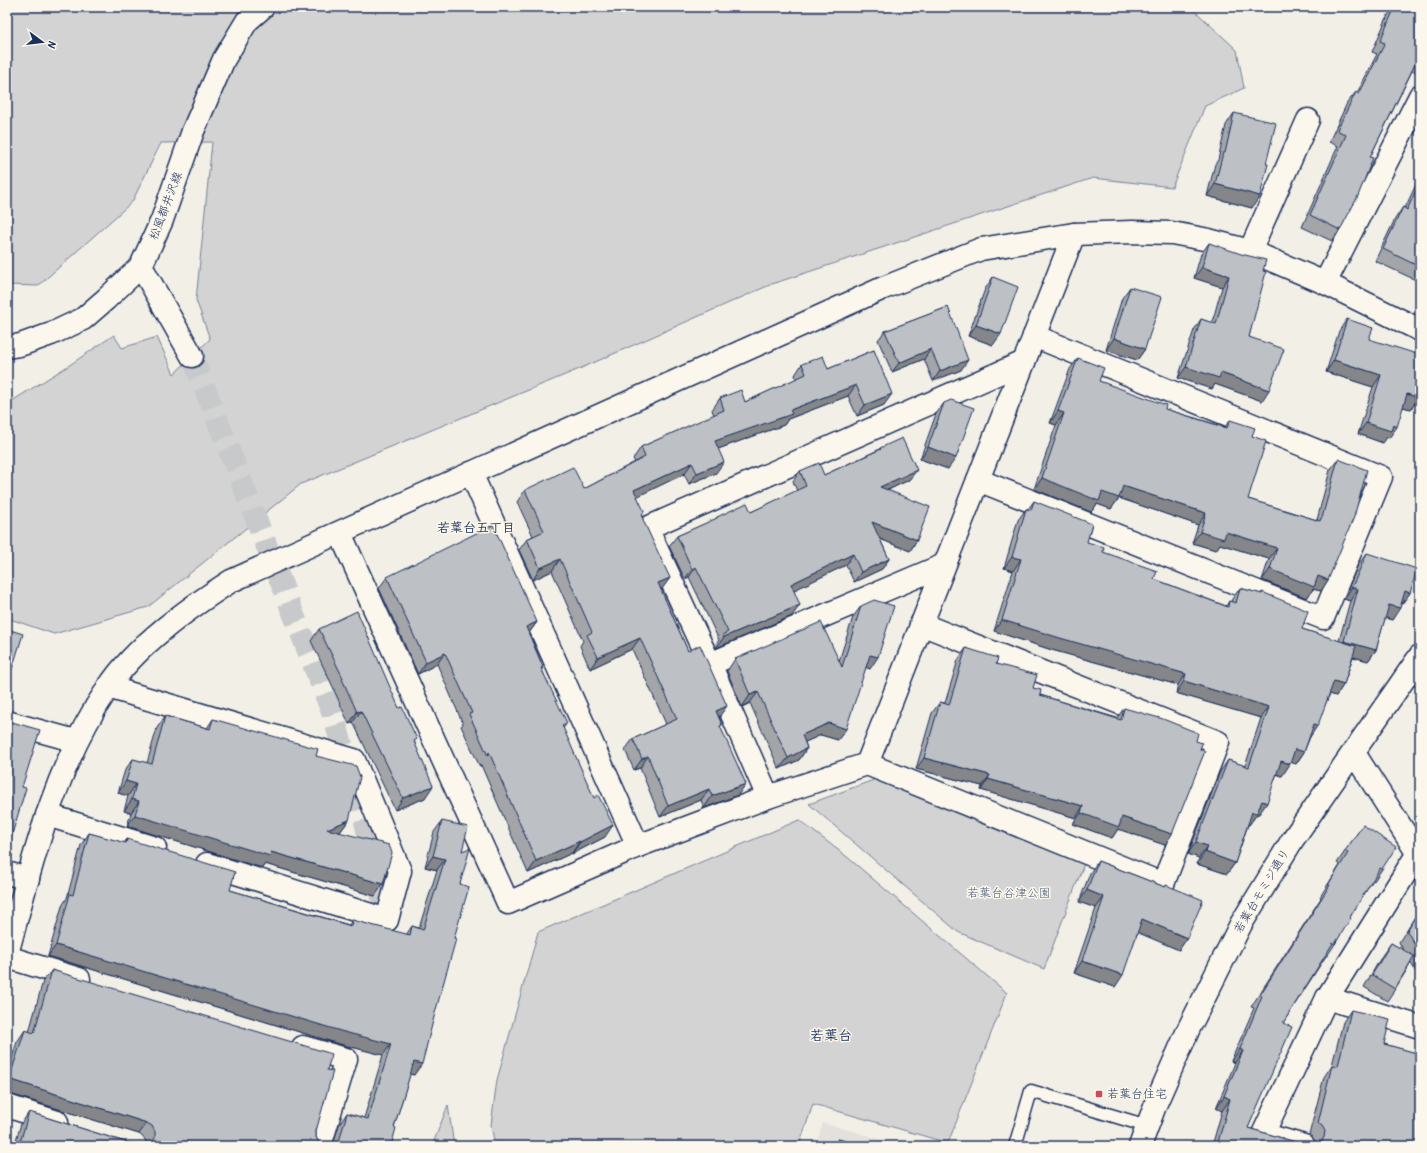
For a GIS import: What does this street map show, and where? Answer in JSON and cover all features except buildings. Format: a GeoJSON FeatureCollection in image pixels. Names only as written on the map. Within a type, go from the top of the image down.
{"type":"FeatureCollection","features":[{"type":"Feature","properties":{"kind":"street","name":"松風都井沢線"},"geometry":{"type":"LineString","coordinates":[[7,347],[20,345],[51,334],[83,319],[141,266],[162,220],[193,131],[224,59],[247,21],[263,7]]}},
{"type":"Feature","properties":{"kind":"street"},"geometry":{"type":"LineString","coordinates":[[1325,283],[1420,96]]}},
{"type":"Feature","properties":{"kind":"street"},"geometry":{"type":"LineString","coordinates":[[1250,251],[1308,120]]}},
{"type":"Feature","properties":{"kind":"street"},"geometry":{"type":"LineString","coordinates":[[7,954],[47,815],[76,741],[108,687],[132,658],[167,626],[194,605],[231,581],[881,289],[981,249],[1074,234],[1132,232],[1172,233],[1209,240],[1250,251],[1325,283],[1420,330]]}},
{"type":"Feature","properties":{"kind":"street"},"geometry":{"type":"LineString","coordinates":[[867,764],[1074,234]]}},
{"type":"Feature","properties":{"kind":"street"},"geometry":{"type":"LineString","coordinates":[[141,266],[192,356]]}},
{"type":"Feature","properties":{"kind":"street"},"geometry":{"type":"LineString","coordinates":[[978,480],[1323,618],[1381,477],[1034,336]]}},
{"type":"Feature","properties":{"kind":"street"},"geometry":{"type":"LineString","coordinates":[[768,797],[710,664],[647,528],[1024,362]]}},
{"type":"Feature","properties":{"kind":"street"},"geometry":{"type":"LineString","coordinates":[[471,473],[638,846]]}},
{"type":"Feature","properties":{"kind":"street"},"geometry":{"type":"LineString","coordinates":[[340,533],[508,903],[638,846],[768,797],[867,764],[1163,884],[1218,742],[921,624]]}},
{"type":"Feature","properties":{"kind":"street"},"geometry":{"type":"LineString","coordinates":[[710,664],[944,565]]}},
{"type":"Feature","properties":{"kind":"street","name":"若葉台モミジ通り"},"geometry":{"type":"LineString","coordinates":[[1140,1146],[1147,1126],[1189,1028],[1241,924],[1293,839],[1420,656]]}},
{"type":"Feature","properties":{"kind":"street"},"geometry":{"type":"LineString","coordinates":[[47,815],[387,920],[400,871],[354,760],[108,687]]}},
{"type":"Feature","properties":{"kind":"street"},"geometry":{"type":"LineString","coordinates":[[7,722],[76,741]]}},
{"type":"Feature","properties":{"kind":"street"},"geometry":{"type":"LineString","coordinates":[[1304,1146],[1263,1134],[1327,998],[1419,855],[1354,753]]}},
{"type":"Feature","properties":{"kind":"street"},"geometry":{"type":"LineString","coordinates":[[7,873],[28,879]]}},
{"type":"Feature","properties":{"kind":"street"},"geometry":{"type":"LineString","coordinates":[[7,957],[97,984]]}},
{"type":"Feature","properties":{"kind":"street"},"geometry":{"type":"LineString","coordinates":[[1327,998],[1420,1027]]}},
{"type":"Feature","properties":{"kind":"street"},"geometry":{"type":"LineString","coordinates":[[285,1041],[346,1059],[320,1146]]}},
{"type":"Feature","properties":{"kind":"street"},"geometry":{"type":"LineString","coordinates":[[7,1106],[76,1128]]}},
{"type":"Feature","properties":{"kind":"lane"},"geometry":{"type":"LineString","coordinates":[[1015,1146],[1032,1091],[1147,1126]]}},
{"type":"Feature","properties":{"kind":"shaded area"},"geometry":{"type":"Polygon","coordinates":[[[823,1123],[905,1146],[816,1146],[823,1123]]]}},
{"type":"Feature","properties":{"kind":"green space"},"geometry":{"type":"Polygon","coordinates":[[[7,7],[1189,7],[1237,50],[1244,88],[1205,106],[1172,187],[1093,178],[772,284],[577,370],[301,484],[148,607],[54,634],[7,618],[7,404],[114,335],[122,348],[157,337],[174,374],[210,339],[196,300],[212,142],[161,143],[132,202],[38,286],[7,285],[7,7]]]}},
{"type":"Feature","properties":{"kind":"green space","name":"若葉台谷津公園"},"geometry":{"type":"Polygon","coordinates":[[[876,779],[1084,864],[1044,969],[958,932],[809,804],[876,779]]]}},
{"type":"Feature","properties":{"kind":"green space"},"geometry":{"type":"Polygon","coordinates":[[[799,820],[846,856],[1007,993],[948,1143],[813,1104],[799,1146],[495,1146],[491,1125],[497,1080],[538,932],[799,820]]]}},
{"type":"Feature","properties":{"kind":"green space"},"geometry":{"type":"Polygon","coordinates":[[[448,1105],[454,1146],[432,1146],[448,1105]]]}},
{"type":"Feature","properties":{"kind":"tunnel"},"geometry":{"type":"LineString","coordinates":[[192,356],[332,712],[364,817],[382,897],[385,928]]}},
{"type":"Feature","properties":{"kind":"place","name":"若葉台住宅"},"geometry":{"type":"Point","coordinates":[1099,1094]}},
{"type":"Feature","properties":{"kind":"district","name":"若葉台五丁目"},"geometry":{"type":"Point","coordinates":[476,528]}},
{"type":"Feature","properties":{"kind":"district","name":"若葉台"},"geometry":{"type":"Point","coordinates":[831,1036]}}]}
